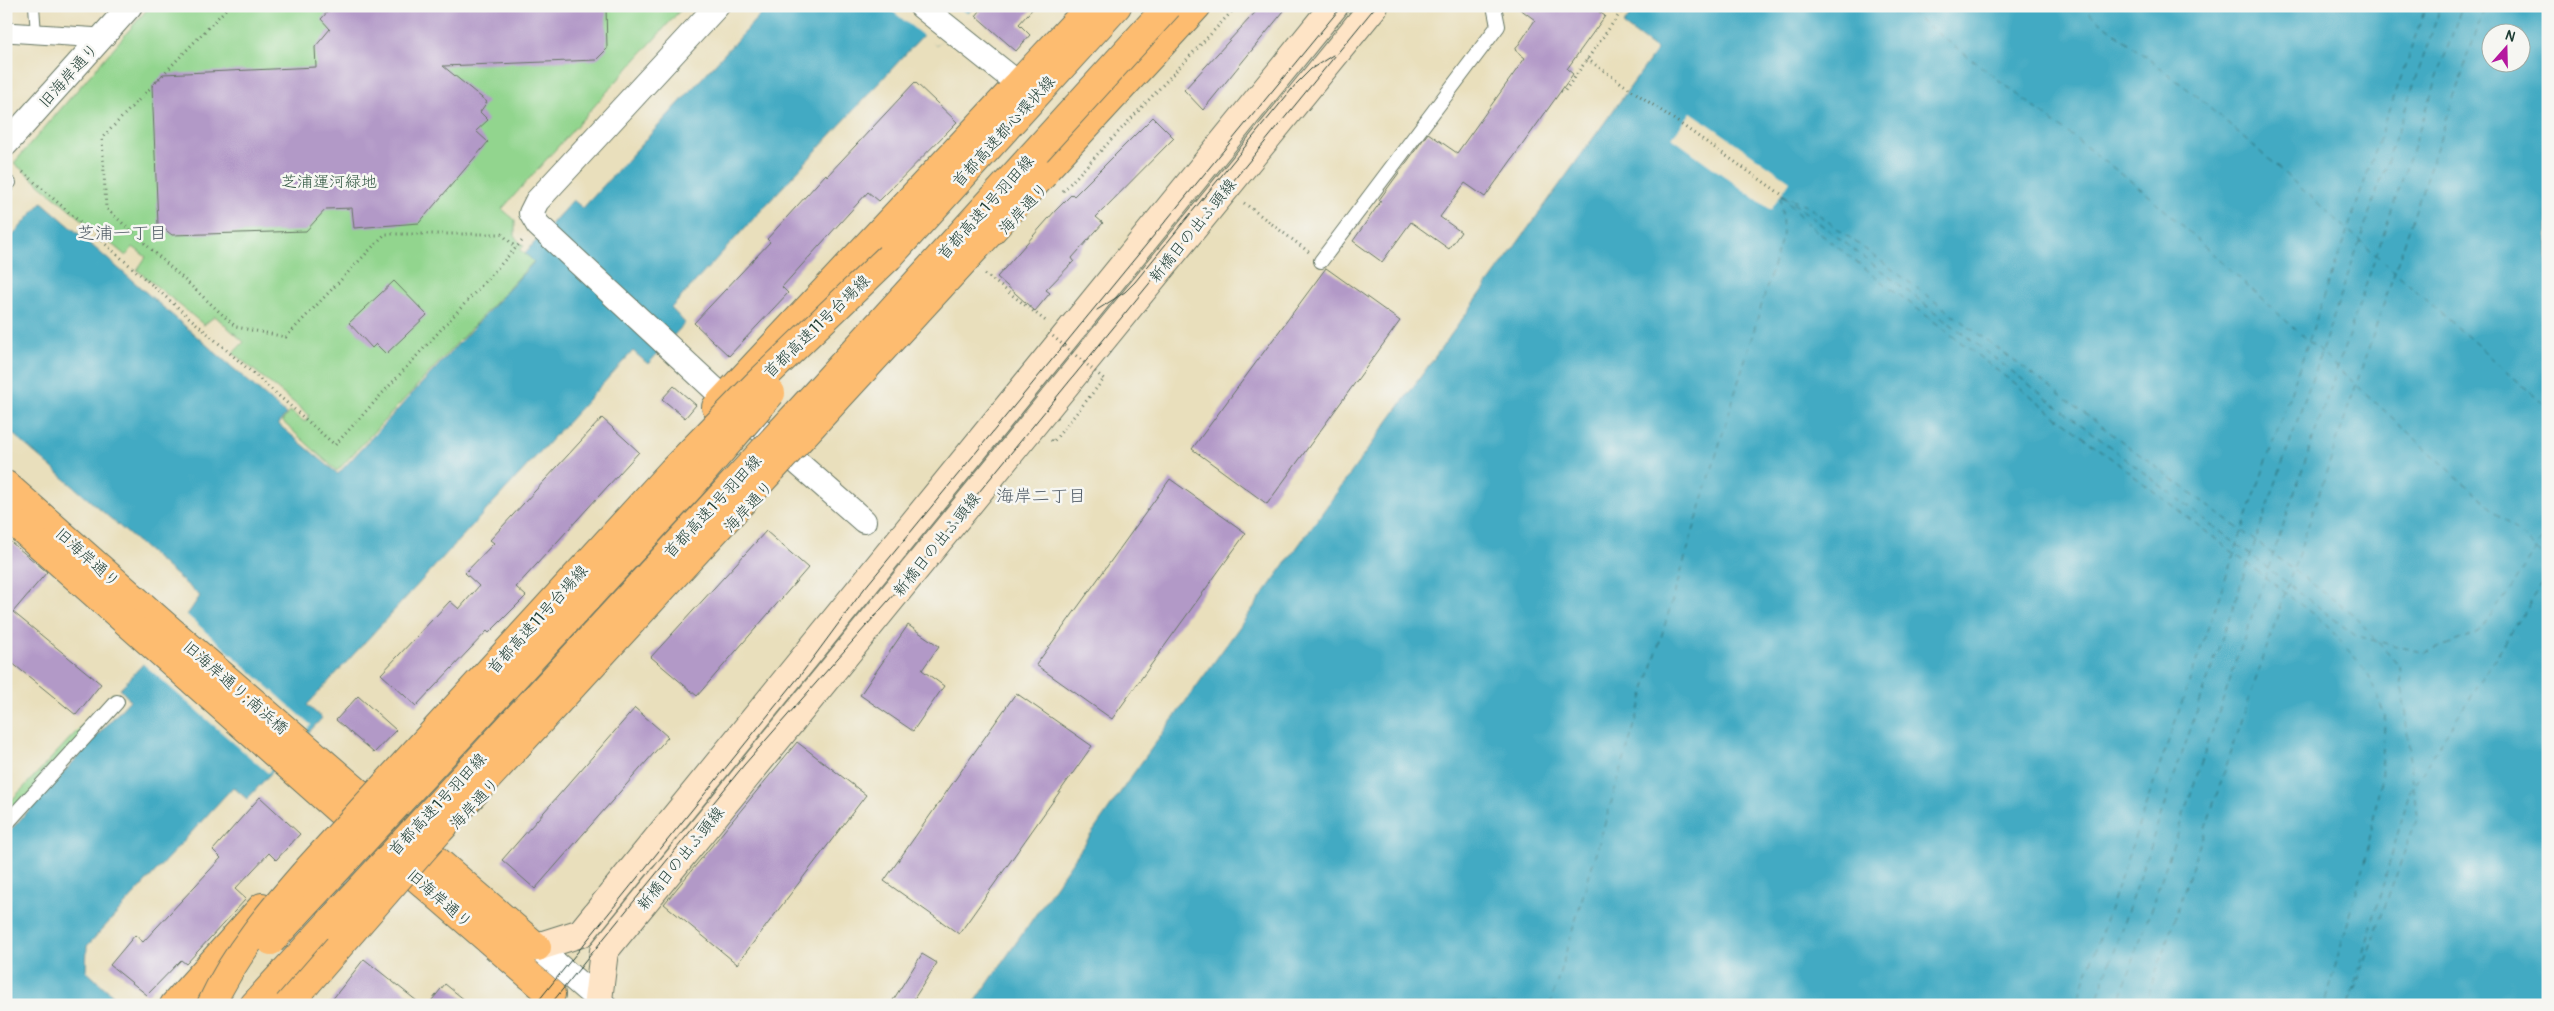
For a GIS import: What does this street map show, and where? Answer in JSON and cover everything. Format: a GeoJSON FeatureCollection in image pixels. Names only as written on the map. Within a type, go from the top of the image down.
{"type":"FeatureCollection","features":[{"type":"Feature","properties":{"kind":"main road"},"geometry":{"type":"LineString","coordinates":[[174,1005],[352,805],[724,398],[1020,85],[1091,6]]}},
{"type":"Feature","properties":{"kind":"main road","name":"首都高速都心環状線"},"geometry":{"type":"LineString","coordinates":[[889,256],[1117,6]]}},
{"type":"Feature","properties":{"kind":"main road","name":"首都高速1号羽田線"},"geometry":{"type":"LineString","coordinates":[[254,1005],[425,816],[819,390],[1168,6]]}},
{"type":"Feature","properties":{"kind":"main road","name":"首都高速1号羽田線"},"geometry":{"type":"LineString","coordinates":[[1052,184],[1198,6]]}},
{"type":"Feature","properties":{"kind":"main road","name":"海岸通り"},"geometry":{"type":"LineString","coordinates":[[287,1005],[1210,6]]}},
{"type":"Feature","properties":{"kind":"main road","name":"新橋日の出ふ頭線"},"geometry":{"type":"LineString","coordinates":[[537,948],[581,933],[1334,6]]}},
{"type":"Feature","properties":{"kind":"main road","name":"新橋日の出ふ頭線"},"geometry":{"type":"LineString","coordinates":[[601,1002],[604,951],[1374,6]]}},
{"type":"Feature","properties":{"kind":"main road"},"geometry":{"type":"LineString","coordinates":[[819,390],[1052,184]]}},
{"type":"Feature","properties":{"kind":"main road"},"geometry":{"type":"LineString","coordinates":[[440,830],[1052,184]]}},
{"type":"Feature","properties":{"kind":"main road","name":"首都高速11号台場線"},"geometry":{"type":"LineString","coordinates":[[212,1005],[238,958],[259,928],[317,860],[672,471],[757,384],[889,256]]}},
{"type":"Feature","properties":{"kind":"main road","name":"旧海岸通り"},"geometry":{"type":"LineString","coordinates":[[6,484],[162,639]]}},
{"type":"Feature","properties":{"kind":"main road","name":"旧海岸通り"},"geometry":{"type":"LineString","coordinates":[[6,515],[162,639]]}},
{"type":"Feature","properties":{"kind":"main road"},"geometry":{"type":"LineString","coordinates":[[287,1005],[440,830],[654,568]]}},
{"type":"Feature","properties":{"kind":"main road","name":"旧海岸通り;南浜橋"},"geometry":{"type":"LineString","coordinates":[[162,639],[293,753]]}},
{"type":"Feature","properties":{"kind":"main road","name":"旧海岸通り"},"geometry":{"type":"LineString","coordinates":[[293,753],[419,863],[557,999]]}},
{"type":"Feature","properties":{"kind":"main road","name":"旧海岸通り"},"geometry":{"type":"LineString","coordinates":[[419,863],[537,948]]}},
{"type":"Feature","properties":{"kind":"street","name":"旧海岸通り"},"geometry":{"type":"LineString","coordinates":[[6,144],[130,6]]}},
{"type":"Feature","properties":{"kind":"street"},"geometry":{"type":"LineString","coordinates":[[717,6],[536,202],[530,213],[535,233],[668,345],[724,398],[864,521]]}},
{"type":"Feature","properties":{"kind":"street"},"geometry":{"type":"LineString","coordinates":[[921,6],[1020,85]]}},
{"type":"Feature","properties":{"kind":"street"},"geometry":{"type":"LineString","coordinates":[[1322,261],[1498,26],[1494,6]]}},
{"type":"Feature","properties":{"kind":"street"},"geometry":{"type":"LineString","coordinates":[[6,32],[101,38]]}},
{"type":"Feature","properties":{"kind":"street"},"geometry":{"type":"LineString","coordinates":[[6,824],[117,702]]}},
{"type":"Feature","properties":{"kind":"street"},"geometry":{"type":"LineString","coordinates":[[537,948],[601,1002]]}},
{"type":"Feature","properties":{"kind":"lane"},"geometry":{"type":"LineString","coordinates":[[34,6],[36,34]]}},
{"type":"Feature","properties":{"kind":"lane"},"geometry":{"type":"LineString","coordinates":[[6,180],[11,184],[6,188]]}},
{"type":"Feature","properties":{"kind":"path"},"geometry":{"type":"LineString","coordinates":[[229,6],[102,138],[106,208],[236,327],[286,337],[385,234],[502,234],[516,248]]}},
{"type":"Feature","properties":{"kind":"path"},"geometry":{"type":"LineString","coordinates":[[1052,184],[1238,6]]}},
{"type":"Feature","properties":{"kind":"path"},"geometry":{"type":"LineString","coordinates":[[1561,90],[1564,92],[1625,6]]}},
{"type":"Feature","properties":{"kind":"path"},"geometry":{"type":"LineString","coordinates":[[1587,59],[1781,194]]}},
{"type":"Feature","properties":{"kind":"path"},"geometry":{"type":"LineString","coordinates":[[20,169],[335,445],[516,248],[535,233]]}},
{"type":"Feature","properties":{"kind":"path"},"geometry":{"type":"LineString","coordinates":[[1239,200],[1322,261]]}},
{"type":"Feature","properties":{"kind":"path"},"geometry":{"type":"LineString","coordinates":[[991,268],[984,275],[1047,322]]}},
{"type":"Feature","properties":{"kind":"path"},"geometry":{"type":"LineString","coordinates":[[1049,333],[1104,379],[1053,442]]}},
{"type":"Feature","properties":{"kind":"green space","name":"芝浦運河緑地"},"geometry":{"type":"Polygon","coordinates":[[[150,6],[684,6],[502,209],[515,220],[515,237],[524,246],[520,250],[534,261],[337,471],[282,421],[290,411],[305,422],[309,415],[233,353],[244,342],[215,316],[204,325],[137,270],[146,257],[133,247],[126,256],[14,163],[150,6]]]}},
{"type":"Feature","properties":{"kind":"green space"},"geometry":{"type":"Polygon","coordinates":[[[113,693],[123,698],[6,829],[6,806],[113,693]]]}},
{"type":"Feature","properties":{"kind":"water"},"geometry":{"type":"Polygon","coordinates":[[[768,6],[970,6],[972,9],[936,46],[924,34],[671,308],[685,323],[648,364],[633,351],[307,705],[322,718],[247,799],[233,787],[87,946],[86,971],[124,1005],[6,1005],[6,835],[130,700],[120,689],[185,618],[200,596],[6,428],[6,243],[42,202],[286,414],[278,424],[338,474],[534,262],[525,253],[573,200],[583,208],[768,6]]]}},
{"type":"Feature","properties":{"kind":"water"},"geometry":{"type":"Polygon","coordinates":[[[1636,6],[2548,6],[2548,1005],[973,1005],[1133,774],[1657,50],[1623,25],[1636,6]]]}},
{"type":"Feature","properties":{"kind":"pier"},"geometry":{"type":"Polygon","coordinates":[[[886,6],[957,6],[970,15],[936,46],[886,6]]]}},
{"type":"Feature","properties":{"kind":"pier"},"geometry":{"type":"Polygon","coordinates":[[[1691,112],[1790,181],[1771,210],[1672,138],[1691,112]]]}},
{"type":"Feature","properties":{"kind":"pier"},"geometry":{"type":"Polygon","coordinates":[[[185,613],[311,725],[268,773],[141,662],[185,613]]]}},
{"type":"Feature","properties":{"kind":"building"},"geometry":{"type":"Polygon","coordinates":[[[333,6],[606,6],[607,49],[596,60],[443,66],[487,102],[480,112],[488,120],[476,131],[488,142],[419,223],[354,228],[352,208],[326,209],[306,231],[172,235],[158,224],[152,86],[163,74],[316,67],[315,47],[330,29],[321,19],[333,6]]]}},
{"type":"Feature","properties":{"kind":"building"},"geometry":{"type":"Polygon","coordinates":[[[984,6],[1035,6],[1019,24],[1030,35],[1016,51],[976,16],[984,6]]]}},
{"type":"Feature","properties":{"kind":"building"},"geometry":{"type":"Polygon","coordinates":[[[1261,6],[1288,6],[1203,110],[1184,90],[1261,6]]]}},
{"type":"Feature","properties":{"kind":"building"},"geometry":{"type":"Polygon","coordinates":[[[1516,6],[1591,6],[1605,16],[1567,69],[1573,74],[1485,197],[1465,183],[1440,217],[1461,232],[1449,249],[1411,222],[1382,262],[1353,241],[1381,201],[1379,200],[1428,133],[1457,153],[1525,58],[1515,50],[1535,20],[1516,6]]]}},
{"type":"Feature","properties":{"kind":"building"},"geometry":{"type":"Polygon","coordinates":[[[915,82],[957,122],[879,201],[868,192],[782,287],[788,293],[729,356],[694,323],[770,242],[767,239],[826,174],[827,176],[915,82]]]}},
{"type":"Feature","properties":{"kind":"building"},"geometry":{"type":"Polygon","coordinates":[[[1153,117],[1174,138],[1096,217],[1103,223],[1072,258],[1074,261],[1046,290],[1050,293],[1035,311],[997,277],[1055,211],[1072,194],[1074,196],[1153,117]]]}},
{"type":"Feature","properties":{"kind":"building"},"geometry":{"type":"Polygon","coordinates":[[[1326,268],[1400,321],[1267,504],[1192,449],[1326,268]]]}},
{"type":"Feature","properties":{"kind":"building"},"geometry":{"type":"Polygon","coordinates":[[[394,281],[427,315],[386,354],[376,344],[372,348],[349,323],[394,281]]]}},
{"type":"Feature","properties":{"kind":"building"},"geometry":{"type":"Polygon","coordinates":[[[674,386],[696,405],[685,418],[662,399],[674,386]]]}},
{"type":"Feature","properties":{"kind":"building"},"geometry":{"type":"Polygon","coordinates":[[[602,418],[639,452],[516,587],[526,596],[489,633],[487,631],[416,706],[381,674],[450,601],[459,609],[479,586],[465,573],[494,543],[490,540],[602,418]]]}},
{"type":"Feature","properties":{"kind":"building"},"geometry":{"type":"Polygon","coordinates":[[[1170,479],[1246,533],[1112,719],[1036,665],[1170,479]]]}},
{"type":"Feature","properties":{"kind":"building"},"geometry":{"type":"Polygon","coordinates":[[[766,531],[808,568],[697,696],[651,657],[766,531]]]}},
{"type":"Feature","properties":{"kind":"building"},"geometry":{"type":"Polygon","coordinates":[[[6,538],[47,572],[13,612],[101,684],[76,715],[6,658],[6,538]]]}},
{"type":"Feature","properties":{"kind":"building"},"geometry":{"type":"Polygon","coordinates":[[[908,625],[939,646],[922,670],[944,686],[913,731],[860,695],[908,625]]]}},
{"type":"Feature","properties":{"kind":"building"},"geometry":{"type":"Polygon","coordinates":[[[1016,693],[1092,746],[959,934],[884,881],[1016,693]]]}},
{"type":"Feature","properties":{"kind":"building"},"geometry":{"type":"Polygon","coordinates":[[[358,696],[396,730],[374,753],[336,720],[358,696]]]}},
{"type":"Feature","properties":{"kind":"building"},"geometry":{"type":"Polygon","coordinates":[[[635,708],[668,737],[535,889],[502,860],[635,708]]]}},
{"type":"Feature","properties":{"kind":"building"},"geometry":{"type":"Polygon","coordinates":[[[797,742],[866,795],[737,964],[664,904],[797,742]]]}},
{"type":"Feature","properties":{"kind":"building"},"geometry":{"type":"Polygon","coordinates":[[[260,797],[300,834],[276,860],[269,853],[235,889],[246,899],[186,964],[181,960],[147,995],[110,965],[135,935],[143,942],[221,858],[213,850],[260,797]]]}},
{"type":"Feature","properties":{"kind":"building"},"geometry":{"type":"Polygon","coordinates":[[[922,954],[937,963],[910,1005],[890,1005],[922,954]]]}},
{"type":"Feature","properties":{"kind":"building"},"geometry":{"type":"Polygon","coordinates":[[[364,959],[422,1005],[328,1005],[364,959]]]}},
{"type":"Feature","properties":{"kind":"building"},"geometry":{"type":"Polygon","coordinates":[[[445,984],[471,1005],[428,1005],[445,984]]]}},
{"type":"Feature","properties":{"kind":"ferry route"},"geometry":{"type":"LineString","coordinates":[[1902,6],[2145,192],[2548,560]]}},
{"type":"Feature","properties":{"kind":"ferry route"},"geometry":{"type":"LineString","coordinates":[[2080,6],[2203,101],[2548,408]]}},
{"type":"Feature","properties":{"kind":"ferry route"},"geometry":{"type":"LineString","coordinates":[[2076,1005],[2426,6]]}},
{"type":"Feature","properties":{"kind":"ferry route"},"geometry":{"type":"LineString","coordinates":[[2095,1005],[2441,6]]}},
{"type":"Feature","properties":{"kind":"ferry route"},"geometry":{"type":"LineString","coordinates":[[2118,1005],[2462,6]]}},
{"type":"Feature","properties":{"kind":"ferry route"},"geometry":{"type":"LineString","coordinates":[[2145,1005],[2485,6]]}},
{"type":"Feature","properties":{"kind":"ferry route"},"geometry":{"type":"LineString","coordinates":[[1781,194],[1806,205],[2354,615],[2400,667],[2417,818],[2349,1005]]}},
{"type":"Feature","properties":{"kind":"ferry route"},"geometry":{"type":"LineString","coordinates":[[1550,1005],[1783,234],[1781,195]]}},
{"type":"Feature","properties":{"kind":"ferry route"},"geometry":{"type":"LineString","coordinates":[[1782,195],[1805,222],[2327,625],[2368,674],[2385,716],[2381,779],[2365,863],[2324,1005]]}},
{"type":"Feature","properties":{"kind":"ferry route"},"geometry":{"type":"LineString","coordinates":[[1784,196],[2356,636],[2425,653],[2477,633],[2511,589],[2548,530]]}},
{"type":"Feature","properties":{"kind":"ferry route"},"geometry":{"type":"LineString","coordinates":[[2349,1004],[2410,791],[2548,575]]}},
{"type":"Feature","properties":{"kind":"tram line"},"geometry":{"type":"LineString","coordinates":[[535,1005],[802,673],[864,589],[1342,6]]}},
{"type":"Feature","properties":{"kind":"tram line"},"geometry":{"type":"LineString","coordinates":[[550,1005],[744,765],[917,568],[1376,6]]}},
{"type":"Feature","properties":{"kind":"tram line"},"geometry":{"type":"LineString","coordinates":[[1097,310],[1125,292],[1135,282],[1296,84],[1311,69],[1333,55]]}},
{"type":"Feature","properties":{"kind":"district","name":"芝浦一丁目"},"geometry":{"type":"Point","coordinates":[122,233]}},
{"type":"Feature","properties":{"kind":"district","name":"海岸二丁目"},"geometry":{"type":"Point","coordinates":[1041,496]}}]}
